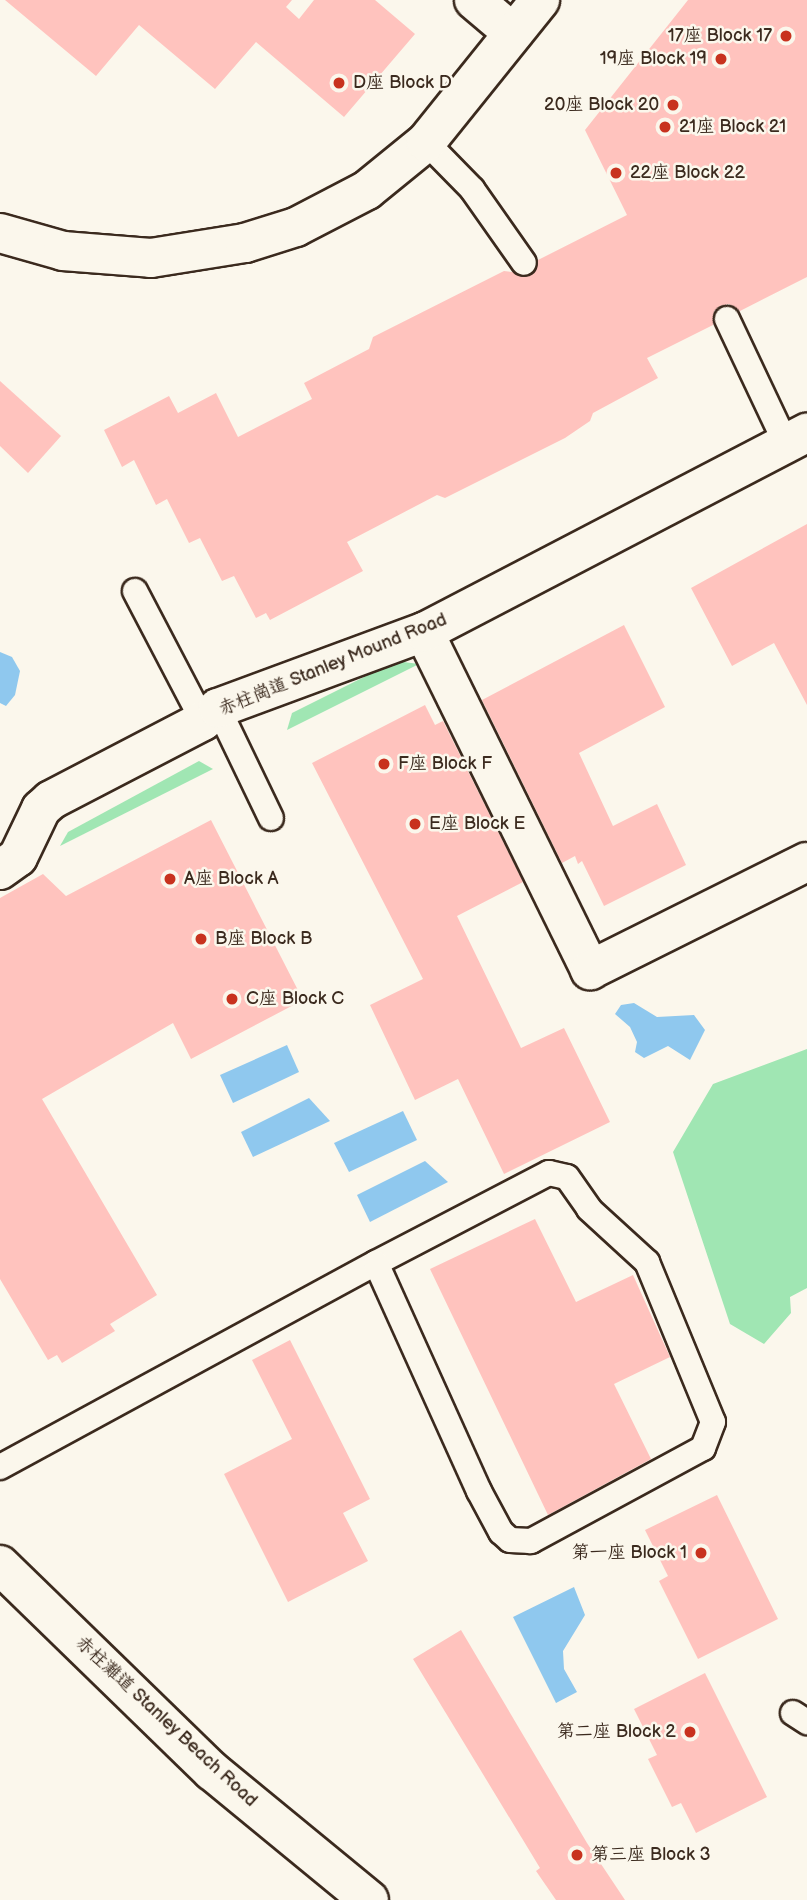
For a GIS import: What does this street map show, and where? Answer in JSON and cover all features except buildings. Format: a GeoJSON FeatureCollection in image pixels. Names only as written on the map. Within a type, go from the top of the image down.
{"type":"FeatureCollection","features":[{"type":"Feature","properties":{"kind":"street"},"geometry":{"type":"LineString","coordinates":[[474,0],[513,33]]}},
{"type":"Feature","properties":{"kind":"street"},"geometry":{"type":"LineString","coordinates":[[0,233],[63,251],[105,257],[151,258],[245,243],[296,227],[367,190],[426,142],[540,0]]}},
{"type":"Feature","properties":{"kind":"street","name":"赤柱崗道 Stanley Mound Road"},"geometry":{"type":"LineString","coordinates":[[0,870],[18,857],[41,809],[51,800],[211,715],[424,632],[796,438]]}},
{"type":"Feature","properties":{"kind":"street"},"geometry":{"type":"LineString","coordinates":[[424,632],[590,970],[807,862]]}},
{"type":"Feature","properties":{"kind":"street","name":"赤柱灘道 Stanley Beach Road"},"geometry":{"type":"LineString","coordinates":[[0,1565],[212,1771],[369,1900]]}},
{"type":"Feature","properties":{"kind":"lane"},"geometry":{"type":"LineString","coordinates":[[426,142],[472,189],[524,262]]}},
{"type":"Feature","properties":{"kind":"lane"},"geometry":{"type":"LineString","coordinates":[[727,319],[796,438]]}},
{"type":"Feature","properties":{"kind":"lane"},"geometry":{"type":"LineString","coordinates":[[135,591],[271,818]]}},
{"type":"Feature","properties":{"kind":"lane"},"geometry":{"type":"LineString","coordinates":[[0,1467],[376,1264],[549,1173],[567,1177],[589,1209],[647,1262],[713,1422],[703,1448],[531,1541],[510,1540],[501,1532],[479,1491],[376,1264]]}},
{"type":"Feature","properties":{"kind":"green space"},"geometry":{"type":"Polygon","coordinates":[[[396,661],[419,664],[287,730],[292,713],[396,661]]]}},
{"type":"Feature","properties":{"kind":"green space"},"geometry":{"type":"Polygon","coordinates":[[[199,761],[213,769],[60,846],[68,832],[199,761]]]}},
{"type":"Feature","properties":{"kind":"green space"},"geometry":{"type":"Polygon","coordinates":[[[807,1049],[807,1288],[790,1297],[791,1313],[764,1344],[730,1324],[673,1152],[713,1084],[807,1049]]]}},
{"type":"Feature","properties":{"kind":"water"},"geometry":{"type":"Polygon","coordinates":[[[0,652],[12,657],[20,671],[15,695],[6,706],[0,703],[0,652]]]}},
{"type":"Feature","properties":{"kind":"water"},"geometry":{"type":"Polygon","coordinates":[[[634,1003],[657,1017],[694,1015],[705,1030],[690,1060],[668,1046],[644,1058],[635,1052],[637,1042],[630,1027],[615,1014],[621,1005],[634,1003]]]}},
{"type":"Feature","properties":{"kind":"water"},"geometry":{"type":"Polygon","coordinates":[[[287,1045],[299,1072],[233,1103],[220,1075],[287,1045]]]}},
{"type":"Feature","properties":{"kind":"water"},"geometry":{"type":"Polygon","coordinates":[[[309,1098],[330,1121],[253,1157],[241,1132],[309,1098]]]}},
{"type":"Feature","properties":{"kind":"water"},"geometry":{"type":"Polygon","coordinates":[[[403,1111],[417,1140],[349,1172],[334,1143],[403,1111]]]}},
{"type":"Feature","properties":{"kind":"water"},"geometry":{"type":"Polygon","coordinates":[[[425,1161],[448,1182],[370,1222],[357,1195],[425,1161]]]}},
{"type":"Feature","properties":{"kind":"water"},"geometry":{"type":"Polygon","coordinates":[[[574,1587],[585,1615],[563,1651],[564,1669],[577,1692],[556,1703],[513,1617],[574,1587]]]}},
{"type":"Feature","properties":{"kind":"place","name":"17座 Block 17"},"geometry":{"type":"Point","coordinates":[786,36]}},
{"type":"Feature","properties":{"kind":"place","name":"19座 Block 19"},"geometry":{"type":"Point","coordinates":[721,59]}},
{"type":"Feature","properties":{"kind":"place","name":"D座 Block D"},"geometry":{"type":"Point","coordinates":[339,83]}},
{"type":"Feature","properties":{"kind":"place","name":"20座 Block 20"},"geometry":{"type":"Point","coordinates":[673,105]}},
{"type":"Feature","properties":{"kind":"place","name":"21座 Block 21"},"geometry":{"type":"Point","coordinates":[665,127]}},
{"type":"Feature","properties":{"kind":"place","name":"22座 Block 22"},"geometry":{"type":"Point","coordinates":[616,173]}},
{"type":"Feature","properties":{"kind":"place","name":"F座 Block F"},"geometry":{"type":"Point","coordinates":[384,764]}},
{"type":"Feature","properties":{"kind":"place","name":"E座 Block E"},"geometry":{"type":"Point","coordinates":[415,824]}},
{"type":"Feature","properties":{"kind":"place","name":"A座 Block A"},"geometry":{"type":"Point","coordinates":[170,879]}},
{"type":"Feature","properties":{"kind":"place","name":"B座 Block B"},"geometry":{"type":"Point","coordinates":[201,939]}},
{"type":"Feature","properties":{"kind":"place","name":"C座 Block C"},"geometry":{"type":"Point","coordinates":[232,999]}},
{"type":"Feature","properties":{"kind":"place","name":"第一座 Block 1"},"geometry":{"type":"Point","coordinates":[701,1553]}},
{"type":"Feature","properties":{"kind":"place","name":"第二座 Block 2"},"geometry":{"type":"Point","coordinates":[690,1732]}},
{"type":"Feature","properties":{"kind":"place","name":"第三座 Block 3"},"geometry":{"type":"Point","coordinates":[577,1855]}}]}
